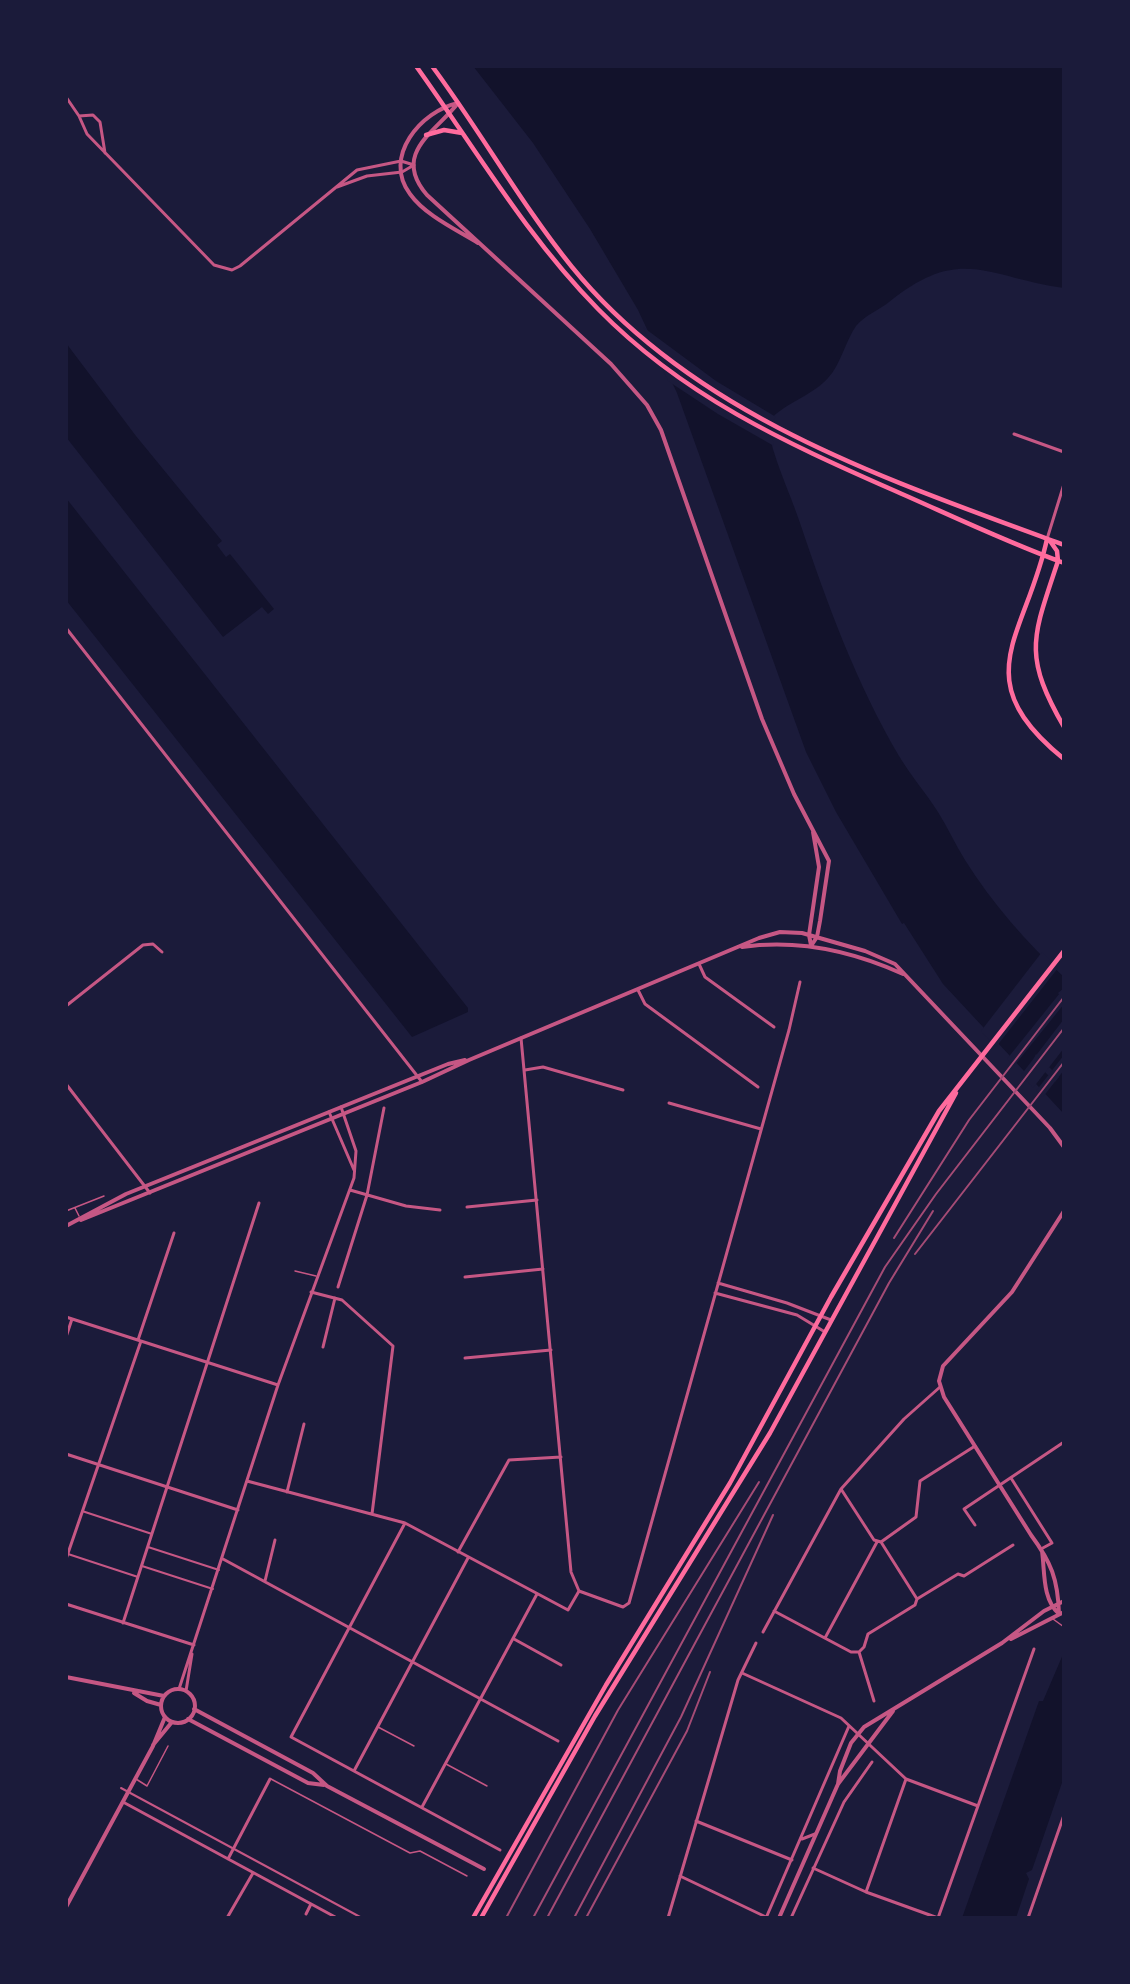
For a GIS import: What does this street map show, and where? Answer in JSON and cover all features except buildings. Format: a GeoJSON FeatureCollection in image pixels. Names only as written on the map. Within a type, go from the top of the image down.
{"type":"FeatureCollection","features":[{"type":"Feature","properties":{"kind":"main road"},"geometry":{"type":"LineString","coordinates":[[416,66],[515,210],[567,275],[618,329],[660,364],[720,406],[783,441],[1064,563]]}},
{"type":"Feature","properties":{"kind":"main road"},"geometry":{"type":"LineString","coordinates":[[432,66],[573,268],[622,320],[651,344],[719,394],[781,429],[927,493],[1064,545]]}},
{"type":"Feature","properties":{"kind":"main road"},"geometry":{"type":"LineString","coordinates":[[426,135],[444,130],[462,133]]}},
{"type":"Feature","properties":{"kind":"main road"},"geometry":{"type":"LineString","coordinates":[[1047,539],[1012,645],[1008,672],[1009,688],[1016,708],[1029,728],[1064,759]]}},
{"type":"Feature","properties":{"kind":"main road"},"geometry":{"type":"LineString","coordinates":[[1047,539],[1057,551],[1058,561],[1040,613],[1035,645],[1041,682],[1064,727]]}},
{"type":"Feature","properties":{"kind":"main road"},"geometry":{"type":"LineString","coordinates":[[473,1918],[606,1685],[730,1484],[821,1315],[939,1111],[1064,951]]}},
{"type":"Feature","properties":{"kind":"main road"},"geometry":{"type":"LineString","coordinates":[[482,1918],[612,1689],[770,1433],[962,1083]]}},
{"type":"Feature","properties":{"kind":"street"},"geometry":{"type":"LineString","coordinates":[[66,97],[79,116],[87,134],[105,155],[214,265],[225,270],[240,266],[357,170],[401,161],[414,165]]}},
{"type":"Feature","properties":{"kind":"street"},"geometry":{"type":"LineString","coordinates":[[459,103],[444,106],[413,131],[403,151],[402,172],[408,192],[418,204],[487,248]]}},
{"type":"Feature","properties":{"kind":"street"},"geometry":{"type":"LineString","coordinates":[[459,103],[426,135],[417,148],[414,165],[417,180],[427,195],[611,364],[647,405],[664,438],[762,719],[812,829],[827,854],[830,869],[817,937],[811,946]]}},
{"type":"Feature","properties":{"kind":"street"},"geometry":{"type":"LineString","coordinates":[[79,116],[93,115],[100,122],[105,155]]}},
{"type":"Feature","properties":{"kind":"street"},"geometry":{"type":"LineString","coordinates":[[336,188],[367,176],[402,172],[414,165]]}},
{"type":"Feature","properties":{"kind":"street"},"geometry":{"type":"LineString","coordinates":[[1014,434],[1064,452]]}},
{"type":"Feature","properties":{"kind":"street"},"geometry":{"type":"LineString","coordinates":[[1047,539],[1064,484]]}},
{"type":"Feature","properties":{"kind":"street"},"geometry":{"type":"LineString","coordinates":[[66,628],[422,1082]]}},
{"type":"Feature","properties":{"kind":"street"},"geometry":{"type":"LineString","coordinates":[[811,946],[809,935],[819,867],[812,829]]}},
{"type":"Feature","properties":{"kind":"street"},"geometry":{"type":"LineString","coordinates":[[66,1226],[422,1082],[469,1060],[771,934],[789,932],[817,937],[887,959],[897,965],[1050,1128],[1064,1147]]}},
{"type":"Feature","properties":{"kind":"street"},"geometry":{"type":"LineString","coordinates":[[738,948],[783,943],[811,946],[865,958],[905,975]]}},
{"type":"Feature","properties":{"kind":"street"},"geometry":{"type":"LineString","coordinates":[[66,1006],[142,945],[153,944],[162,952]]}},
{"type":"Feature","properties":{"kind":"street"},"geometry":{"type":"LineString","coordinates":[[699,964],[705,976],[774,1027]]}},
{"type":"Feature","properties":{"kind":"street"},"geometry":{"type":"LineString","coordinates":[[521,1038],[572,1572],[579,1591],[623,1607],[629,1603],[800,982]]}},
{"type":"Feature","properties":{"kind":"street"},"geometry":{"type":"LineString","coordinates":[[638,990],[645,1004],[758,1087]]}},
{"type":"Feature","properties":{"kind":"street"},"geometry":{"type":"LineString","coordinates":[[81,1220],[145,1187],[448,1064],[469,1060]]}},
{"type":"Feature","properties":{"kind":"street"},"geometry":{"type":"LineString","coordinates":[[525,1070],[543,1067],[623,1090]]}},
{"type":"Feature","properties":{"kind":"street"},"geometry":{"type":"LineString","coordinates":[[66,1084],[150,1193]]}},
{"type":"Feature","properties":{"kind":"street"},"geometry":{"type":"LineString","coordinates":[[669,1103],[761,1129]]}},
{"type":"Feature","properties":{"kind":"street"},"geometry":{"type":"LineString","coordinates":[[178,1689],[223,1559],[278,1385],[350,1190],[355,1171],[356,1151],[340,1107]]}},
{"type":"Feature","properties":{"kind":"street"},"geometry":{"type":"LineString","coordinates":[[338,1287],[367,1195],[384,1108]]}},
{"type":"Feature","properties":{"kind":"street"},"geometry":{"type":"LineString","coordinates":[[329,1112],[355,1171]]}},
{"type":"Feature","properties":{"kind":"street"},"geometry":{"type":"LineString","coordinates":[[350,1190],[406,1206],[440,1210]]}},
{"type":"Feature","properties":{"kind":"street"},"geometry":{"type":"LineString","coordinates":[[467,1207],[537,1200]]}},
{"type":"Feature","properties":{"kind":"street"},"geometry":{"type":"LineString","coordinates":[[123,1623],[259,1203]]}},
{"type":"Feature","properties":{"kind":"street"},"geometry":{"type":"LineString","coordinates":[[1062,1613],[1047,1555],[999,1486],[975,1446],[940,1386],[939,1374],[948,1359],[1012,1292],[1064,1211]]}},
{"type":"Feature","properties":{"kind":"street"},"geometry":{"type":"LineString","coordinates":[[138,1577],[67,1557],[174,1233]]}},
{"type":"Feature","properties":{"kind":"street"},"geometry":{"type":"LineString","coordinates":[[465,1277],[543,1269]]}},
{"type":"Feature","properties":{"kind":"street"},"geometry":{"type":"LineString","coordinates":[[718,1283],[831,1320]]}},
{"type":"Feature","properties":{"kind":"street"},"geometry":{"type":"LineString","coordinates":[[311,1292],[342,1300],[393,1346],[372,1514]]}},
{"type":"Feature","properties":{"kind":"street"},"geometry":{"type":"LineString","coordinates":[[715,1293],[785,1311],[825,1332]]}},
{"type":"Feature","properties":{"kind":"street"},"geometry":{"type":"LineString","coordinates":[[323,1347],[335,1298]]}},
{"type":"Feature","properties":{"kind":"street"},"geometry":{"type":"LineString","coordinates":[[66,1317],[278,1385]]}},
{"type":"Feature","properties":{"kind":"street"},"geometry":{"type":"LineString","coordinates":[[66,1338],[72,1319]]}},
{"type":"Feature","properties":{"kind":"street"},"geometry":{"type":"LineString","coordinates":[[465,1358],[551,1350]]}},
{"type":"Feature","properties":{"kind":"street"},"geometry":{"type":"LineString","coordinates":[[763,1632],[841,1489],[904,1419],[940,1386]]}},
{"type":"Feature","properties":{"kind":"street"},"geometry":{"type":"LineString","coordinates":[[286,1492],[304,1424]]}},
{"type":"Feature","properties":{"kind":"street"},"geometry":{"type":"LineString","coordinates":[[975,1525],[964,1509],[1064,1442]]}},
{"type":"Feature","properties":{"kind":"street"},"geometry":{"type":"LineString","coordinates":[[825,1638],[879,1542],[916,1517],[920,1480],[975,1446]]}},
{"type":"Feature","properties":{"kind":"street"},"geometry":{"type":"LineString","coordinates":[[66,1454],[238,1510]]}},
{"type":"Feature","properties":{"kind":"street"},"geometry":{"type":"LineString","coordinates":[[458,1552],[509,1460],[561,1457]]}},
{"type":"Feature","properties":{"kind":"street"},"geometry":{"type":"LineString","coordinates":[[1011,1478],[1052,1544],[1041,1549]]}},
{"type":"Feature","properties":{"kind":"street"},"geometry":{"type":"LineString","coordinates":[[247,1481],[405,1523],[568,1610],[579,1591]]}},
{"type":"Feature","properties":{"kind":"street"},"geometry":{"type":"LineString","coordinates":[[841,1489],[917,1599]]}},
{"type":"Feature","properties":{"kind":"street"},"geometry":{"type":"LineString","coordinates":[[82,1511],[152,1534]]}},
{"type":"Feature","properties":{"kind":"street"},"geometry":{"type":"LineString","coordinates":[[405,1523],[291,1737],[500,1850]]}},
{"type":"Feature","properties":{"kind":"street"},"geometry":{"type":"LineString","coordinates":[[265,1582],[275,1540]]}},
{"type":"Feature","properties":{"kind":"street"},"geometry":{"type":"LineString","coordinates":[[774,1611],[851,1652],[859,1652],[864,1647],[868,1634],[915,1605],[917,1599],[958,1574],[964,1576],[1013,1545]]}},
{"type":"Feature","properties":{"kind":"street"},"geometry":{"type":"LineString","coordinates":[[148,1547],[219,1570]]}},
{"type":"Feature","properties":{"kind":"street"},"geometry":{"type":"LineString","coordinates":[[1041,1549],[1047,1596],[1051,1607],[1062,1613]]}},
{"type":"Feature","properties":{"kind":"street"},"geometry":{"type":"LineString","coordinates":[[354,1771],[468,1557]]}},
{"type":"Feature","properties":{"kind":"street"},"geometry":{"type":"LineString","coordinates":[[223,1559],[558,1741]]}},
{"type":"Feature","properties":{"kind":"street"},"geometry":{"type":"LineString","coordinates":[[142,1566],[213,1589]]}},
{"type":"Feature","properties":{"kind":"street"},"geometry":{"type":"LineString","coordinates":[[422,1807],[537,1594]]}},
{"type":"Feature","properties":{"kind":"street"},"geometry":{"type":"LineString","coordinates":[[838,1785],[840,1771],[857,1734],[872,1721],[894,1711],[1002,1643],[1061,1602]]}},
{"type":"Feature","properties":{"kind":"street"},"geometry":{"type":"LineString","coordinates":[[66,1604],[194,1646]]}},
{"type":"Feature","properties":{"kind":"street"},"geometry":{"type":"LineString","coordinates":[[1002,1643],[1062,1613]]}},
{"type":"Feature","properties":{"kind":"street"},"geometry":{"type":"LineString","coordinates":[[514,1639],[561,1665]]}},
{"type":"Feature","properties":{"kind":"street"},"geometry":{"type":"LineString","coordinates":[[668,1918],[741,1673],[756,1643]]}},
{"type":"Feature","properties":{"kind":"street"},"geometry":{"type":"LineString","coordinates":[[813,1868],[866,1892],[938,1918],[1034,1649]]}},
{"type":"Feature","properties":{"kind":"street"},"geometry":{"type":"LineString","coordinates":[[859,1652],[874,1701]]}},
{"type":"Feature","properties":{"kind":"street"},"geometry":{"type":"LineString","coordinates":[[186,1691],[192,1653]]}},
{"type":"Feature","properties":{"kind":"street"},"geometry":{"type":"LineString","coordinates":[[741,1673],[841,1719],[906,1779],[978,1806]]}},
{"type":"Feature","properties":{"kind":"street"},"geometry":{"type":"LineString","coordinates":[[66,1677],[134,1693],[150,1692],[164,1696],[178,1689],[186,1691],[194,1701],[194,1709],[188,1719]]}},
{"type":"Feature","properties":{"kind":"street"},"geometry":{"type":"LineString","coordinates":[[134,1693],[147,1701],[161,1705]]}},
{"type":"Feature","properties":{"kind":"street"},"geometry":{"type":"LineString","coordinates":[[164,1696],[161,1705],[165,1717],[172,1722]]}},
{"type":"Feature","properties":{"kind":"street"},"geometry":{"type":"LineString","coordinates":[[194,1709],[313,1773],[327,1786],[484,1869]]}},
{"type":"Feature","properties":{"kind":"street"},"geometry":{"type":"LineString","coordinates":[[779,1918],[838,1785],[894,1711]]}},
{"type":"Feature","properties":{"kind":"street"},"geometry":{"type":"LineString","coordinates":[[66,1907],[153,1746],[165,1717]]}},
{"type":"Feature","properties":{"kind":"street"},"geometry":{"type":"LineString","coordinates":[[153,1746],[172,1722],[188,1719],[309,1783],[327,1786]]}},
{"type":"Feature","properties":{"kind":"street"},"geometry":{"type":"LineString","coordinates":[[680,1876],[766,1918],[849,1726]]}},
{"type":"Feature","properties":{"kind":"street"},"geometry":{"type":"LineString","coordinates":[[791,1918],[844,1802],[873,1762]]}},
{"type":"Feature","properties":{"kind":"street"},"geometry":{"type":"LineString","coordinates":[[228,1859],[270,1779]]}},
{"type":"Feature","properties":{"kind":"street"},"geometry":{"type":"LineString","coordinates":[[866,1892],[906,1779]]}},
{"type":"Feature","properties":{"kind":"street"},"geometry":{"type":"LineString","coordinates":[[121,1788],[362,1918]]}},
{"type":"Feature","properties":{"kind":"street"},"geometry":{"type":"LineString","coordinates":[[123,1802],[337,1918]]}},
{"type":"Feature","properties":{"kind":"street"},"geometry":{"type":"LineString","coordinates":[[1028,1918],[1064,1815]]}},
{"type":"Feature","properties":{"kind":"street"},"geometry":{"type":"LineString","coordinates":[[696,1821],[792,1860]]}},
{"type":"Feature","properties":{"kind":"street"},"geometry":{"type":"LineString","coordinates":[[800,1840],[816,1834]]}},
{"type":"Feature","properties":{"kind":"street"},"geometry":{"type":"LineString","coordinates":[[227,1918],[253,1873]]}},
{"type":"Feature","properties":{"kind":"street"},"geometry":{"type":"LineString","coordinates":[[306,1914],[311,1904]]}},
{"type":"Feature","properties":{"kind":"lane"},"geometry":{"type":"LineString","coordinates":[[66,1211],[104,1196]]}},
{"type":"Feature","properties":{"kind":"lane"},"geometry":{"type":"LineString","coordinates":[[75,1208],[81,1220]]}},
{"type":"Feature","properties":{"kind":"lane"},"geometry":{"type":"LineString","coordinates":[[295,1271],[317,1276]]}},
{"type":"Feature","properties":{"kind":"lane"},"geometry":{"type":"LineString","coordinates":[[1053,1618],[1064,1626]]}},
{"type":"Feature","properties":{"kind":"lane"},"geometry":{"type":"LineString","coordinates":[[378,1726],[414,1746]]}},
{"type":"Feature","properties":{"kind":"lane"},"geometry":{"type":"LineString","coordinates":[[135,1779],[147,1786],[168,1746]]}},
{"type":"Feature","properties":{"kind":"lane"},"geometry":{"type":"LineString","coordinates":[[446,1764],[487,1786]]}},
{"type":"Feature","properties":{"kind":"lane"},"geometry":{"type":"LineString","coordinates":[[270,1779],[410,1853],[420,1851],[467,1876]]}},
{"type":"Feature","properties":{"kind":"shaded area"},"geometry":{"type":"Polygon","coordinates":[[[473,66],[1064,66],[1064,288],[974,269],[955,269],[936,274],[914,284],[859,322],[828,378],[813,391],[779,411],[767,424],[777,462],[832,613],[869,700],[884,728],[987,892],[1024,936],[1064,977],[1064,988],[1058,993],[1064,999],[1064,1114],[943,984],[904,923],[902,924],[836,812],[806,752],[677,393],[638,310],[590,229],[533,143],[473,66]],[[1036,1054],[1033,1060],[1055,1082],[1059,1077],[1036,1054]]]}},
{"type":"Feature","properties":{"kind":"shaded area"},"geometry":{"type":"Polygon","coordinates":[[[66,343],[136,436],[222,541],[217,545],[226,557],[230,554],[274,609],[268,614],[262,607],[223,637],[66,437],[66,343]]]}},
{"type":"Feature","properties":{"kind":"shaded area"},"geometry":{"type":"Polygon","coordinates":[[[66,498],[468,1008],[468,1012],[412,1037],[66,600],[66,498]]]}},
{"type":"Feature","properties":{"kind":"shaded area"},"geometry":{"type":"Polygon","coordinates":[[[1064,1652],[1064,1777],[1032,1870],[1026,1873],[1029,1879],[1016,1918],[962,1918],[1039,1701],[1043,1701],[1064,1652]]]}},
{"type":"Feature","properties":{"kind":"pier"},"geometry":{"type":"Polygon","coordinates":[[[643,327],[716,381],[776,417],[770,425],[774,446],[718,414],[668,381],[643,327]]]}},
{"type":"Feature","properties":{"kind":"pier"},"geometry":{"type":"Polygon","coordinates":[[[1042,952],[1058,968],[996,1047],[981,1031],[1042,952]]]}},
{"type":"Feature","properties":{"kind":"pier"},"geometry":{"type":"Polygon","coordinates":[[[1064,988],[1064,1004],[1014,1066],[1007,1059],[1064,988]]]}},
{"type":"Feature","properties":{"kind":"pier"},"geometry":{"type":"Polygon","coordinates":[[[1064,1019],[1064,1048],[1033,1088],[1021,1075],[1064,1019]]]}},
{"type":"Feature","properties":{"kind":"pier"},"geometry":{"type":"Polygon","coordinates":[[[1064,1055],[1064,1070],[1043,1097],[1036,1091],[1064,1055]]]}},
{"type":"Feature","properties":{"kind":"railway"},"geometry":{"type":"LineString","coordinates":[[894,1238],[969,1120],[1064,997]]}},
{"type":"Feature","properties":{"kind":"railway"},"geometry":{"type":"LineString","coordinates":[[533,1918],[885,1267],[936,1194],[1064,1028]]}},
{"type":"Feature","properties":{"kind":"railway"},"geometry":{"type":"LineString","coordinates":[[915,1254],[1064,1062]]}},
{"type":"Feature","properties":{"kind":"railway"},"geometry":{"type":"LineString","coordinates":[[547,1918],[889,1283],[933,1211]]}},
{"type":"Feature","properties":{"kind":"railway"},"geometry":{"type":"LineString","coordinates":[[506,1918],[618,1710],[759,1482]]}},
{"type":"Feature","properties":{"kind":"railway"},"geometry":{"type":"LineString","coordinates":[[574,1918],[681,1717],[773,1515]]}},
{"type":"Feature","properties":{"kind":"railway"},"geometry":{"type":"LineString","coordinates":[[586,1918],[687,1731],[710,1672]]}}]}
